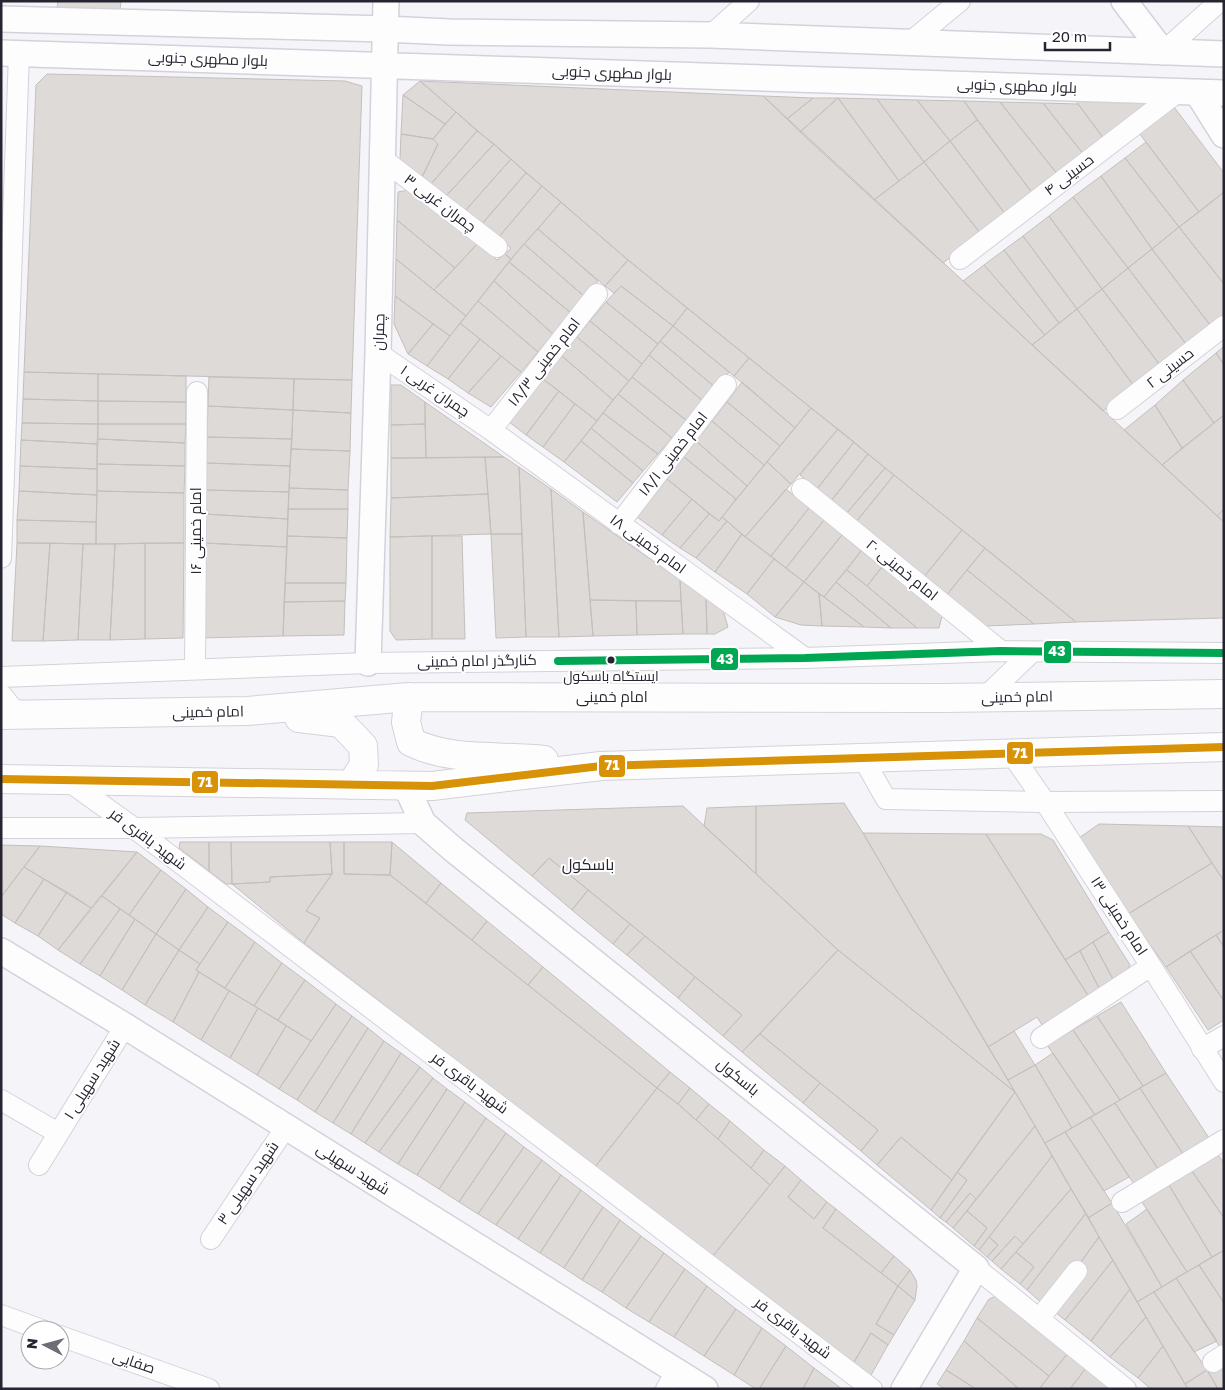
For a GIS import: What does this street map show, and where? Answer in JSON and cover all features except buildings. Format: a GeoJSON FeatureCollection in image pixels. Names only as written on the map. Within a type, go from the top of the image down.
{"type":"FeatureCollection","features":[{"type":"Feature","properties":{"kind":"main road","name":"امام خمینی"},"geometry":{"type":"LineString","coordinates":[[1,715],[247,711],[409,697],[984,698],[1224,694]]}},
{"type":"Feature","properties":{"kind":"main road"},"geometry":{"type":"LineString","coordinates":[[409,697],[406,722],[411,742],[426,750],[465,756],[532,758],[601,766]]}},
{"type":"Feature","properties":{"kind":"main road"},"geometry":{"type":"LineString","coordinates":[[247,711],[341,723],[363,746],[364,765],[351,785]]}},
{"type":"Feature","properties":{"kind":"main road"},"geometry":{"type":"LineString","coordinates":[[1,779],[432,786],[601,766],[1224,747]]}},
{"type":"Feature","properties":{"kind":"street","name":"چمران"},"geometry":{"type":"LineString","coordinates":[[368,662],[384,160],[386,1]]}},
{"type":"Feature","properties":{"kind":"street"},"geometry":{"type":"LineString","coordinates":[[711,35],[749,1]]}},
{"type":"Feature","properties":{"kind":"street"},"geometry":{"type":"LineString","coordinates":[[909,43],[960,1]]}},
{"type":"Feature","properties":{"kind":"street"},"geometry":{"type":"LineString","coordinates":[[1124,1],[1163,52]]}},
{"type":"Feature","properties":{"kind":"street"},"geometry":{"type":"LineString","coordinates":[[1163,52],[1220,1]]}},
{"type":"Feature","properties":{"kind":"street"},"geometry":{"type":"LineString","coordinates":[[1,19],[385,28],[448,32],[711,35],[1224,54]]}},
{"type":"Feature","properties":{"kind":"street"},"geometry":{"type":"LineString","coordinates":[[337,63],[354,51],[357,39],[350,28]]}},
{"type":"Feature","properties":{"kind":"street"},"geometry":{"type":"LineString","coordinates":[[440,67],[428,48],[434,38],[448,32]]}},
{"type":"Feature","properties":{"kind":"street"},"geometry":{"type":"LineString","coordinates":[[1,558],[4,399],[9,308],[7,216],[10,53]]}},
{"type":"Feature","properties":{"kind":"street","name":"بلوار مطهری جنوبی"},"geometry":{"type":"LineString","coordinates":[[10,53],[1224,92]]}},
{"type":"Feature","properties":{"kind":"street"},"geometry":{"type":"LineString","coordinates":[[1188,92],[1224,135]]}},
{"type":"Feature","properties":{"kind":"street","name":"حسینی ۴"},"geometry":{"type":"LineString","coordinates":[[960,259],[1188,92]]}},
{"type":"Feature","properties":{"kind":"street","name":"چمران غربی ۳"},"geometry":{"type":"LineString","coordinates":[[384,160],[497,247]]}},
{"type":"Feature","properties":{"kind":"street","name":"امام خمینی ۱۸/۳"},"geometry":{"type":"LineString","coordinates":[[491,430],[598,294]]}},
{"type":"Feature","properties":{"kind":"street","name":"حسینی ۲"},"geometry":{"type":"LineString","coordinates":[[1117,409],[1224,326]]}},
{"type":"Feature","properties":{"kind":"street","name":"چمران غربی ۱"},"geometry":{"type":"LineString","coordinates":[[378,353],[491,430]]}},
{"type":"Feature","properties":{"kind":"street","name":"امام خمینی ۱۸/۱"},"geometry":{"type":"LineString","coordinates":[[619,524],[726,385]]}},
{"type":"Feature","properties":{"kind":"street","name":"امام خمینی ۱۶"},"geometry":{"type":"LineString","coordinates":[[195,670],[196,392]]}},
{"type":"Feature","properties":{"kind":"street","name":"امام خمینی ۱۸"},"geometry":{"type":"LineString","coordinates":[[491,430],[804,658]]}},
{"type":"Feature","properties":{"kind":"street","name":"امام خمینی ۲۰"},"geometry":{"type":"LineString","coordinates":[[802,489],[1001,651]]}},
{"type":"Feature","properties":{"kind":"street","name":"کنارگذر امام خمینی"},"geometry":{"type":"LineString","coordinates":[[1,677],[368,662],[804,658],[1001,651],[1224,654]]}},
{"type":"Feature","properties":{"kind":"street"},"geometry":{"type":"LineString","coordinates":[[984,698],[1032,652]]}},
{"type":"Feature","properties":{"kind":"street"},"geometry":{"type":"LineString","coordinates":[[1,694],[13,709],[32,715]]}},
{"type":"Feature","properties":{"kind":"street","name":"امام خمینی ۱۳"},"geometry":{"type":"LineString","coordinates":[[1010,753],[1045,802],[1224,1082]]}},
{"type":"Feature","properties":{"kind":"street"},"geometry":{"type":"LineString","coordinates":[[863,758],[886,799],[1045,802],[1224,801]]}},
{"type":"Feature","properties":{"kind":"street","name":"شهید باقری فر"},"geometry":{"type":"LineString","coordinates":[[67,780],[134,828],[872,1389]]}},
{"type":"Feature","properties":{"kind":"street","name":"باسکول"},"geometry":{"type":"LineString","coordinates":[[406,786],[423,823],[462,857],[976,1268]]}},
{"type":"Feature","properties":{"kind":"street"},"geometry":{"type":"LineString","coordinates":[[1,828],[134,828],[423,823]]}},
{"type":"Feature","properties":{"kind":"street","name":"شهید سهیلی"},"geometry":{"type":"LineString","coordinates":[[1,951],[126,1026],[286,1127],[671,1381],[704,1389]]}},
{"type":"Feature","properties":{"kind":"street"},"geometry":{"type":"LineString","coordinates":[[1041,1038],[1151,966]]}},
{"type":"Feature","properties":{"kind":"street","name":"شهید سهیلی ۱"},"geometry":{"type":"LineString","coordinates":[[39,1165],[126,1026]]}},
{"type":"Feature","properties":{"kind":"street"},"geometry":{"type":"LineString","coordinates":[[1202,1049],[1224,1036]]}},
{"type":"Feature","properties":{"kind":"street","name":"شهید سهیلی ۱"},"geometry":{"type":"LineString","coordinates":[[1,1100],[58,1133]]}},
{"type":"Feature","properties":{"kind":"street","name":"شهید سهیلی ۳"},"geometry":{"type":"LineString","coordinates":[[211,1239],[286,1127]]}},
{"type":"Feature","properties":{"kind":"street"},"geometry":{"type":"LineString","coordinates":[[1122,1202],[1224,1140]]}},
{"type":"Feature","properties":{"kind":"street"},"geometry":{"type":"LineString","coordinates":[[904,1389],[976,1268],[1126,1389]]}},
{"type":"Feature","properties":{"kind":"street"},"geometry":{"type":"LineString","coordinates":[[1039,1319],[1077,1271]]}},
{"type":"Feature","properties":{"kind":"street"},"geometry":{"type":"LineString","coordinates":[[1,1316],[20,1322]]}},
{"type":"Feature","properties":{"kind":"street","name":"صفایی"},"geometry":{"type":"LineString","coordinates":[[70,1340],[209,1389]]}},
{"type":"Feature","properties":{"kind":"transit line","name":"43"},"geometry":{"type":"LineString","coordinates":[[558,661],[805,658],[1001,651],[1224,653]]}},
{"type":"Feature","properties":{"kind":"transit line","name":"71"},"geometry":{"type":"LineString","coordinates":[[1,779],[432,786],[601,766],[1224,747]]}},
{"type":"Feature","properties":{"kind":"place","name":"ایستگاه باسکول"},"geometry":{"type":"Point","coordinates":[611,660]}},
{"type":"Feature","properties":{"kind":"district","name":"باسکول"},"geometry":{"type":"Point","coordinates":[588,864]}}]}
